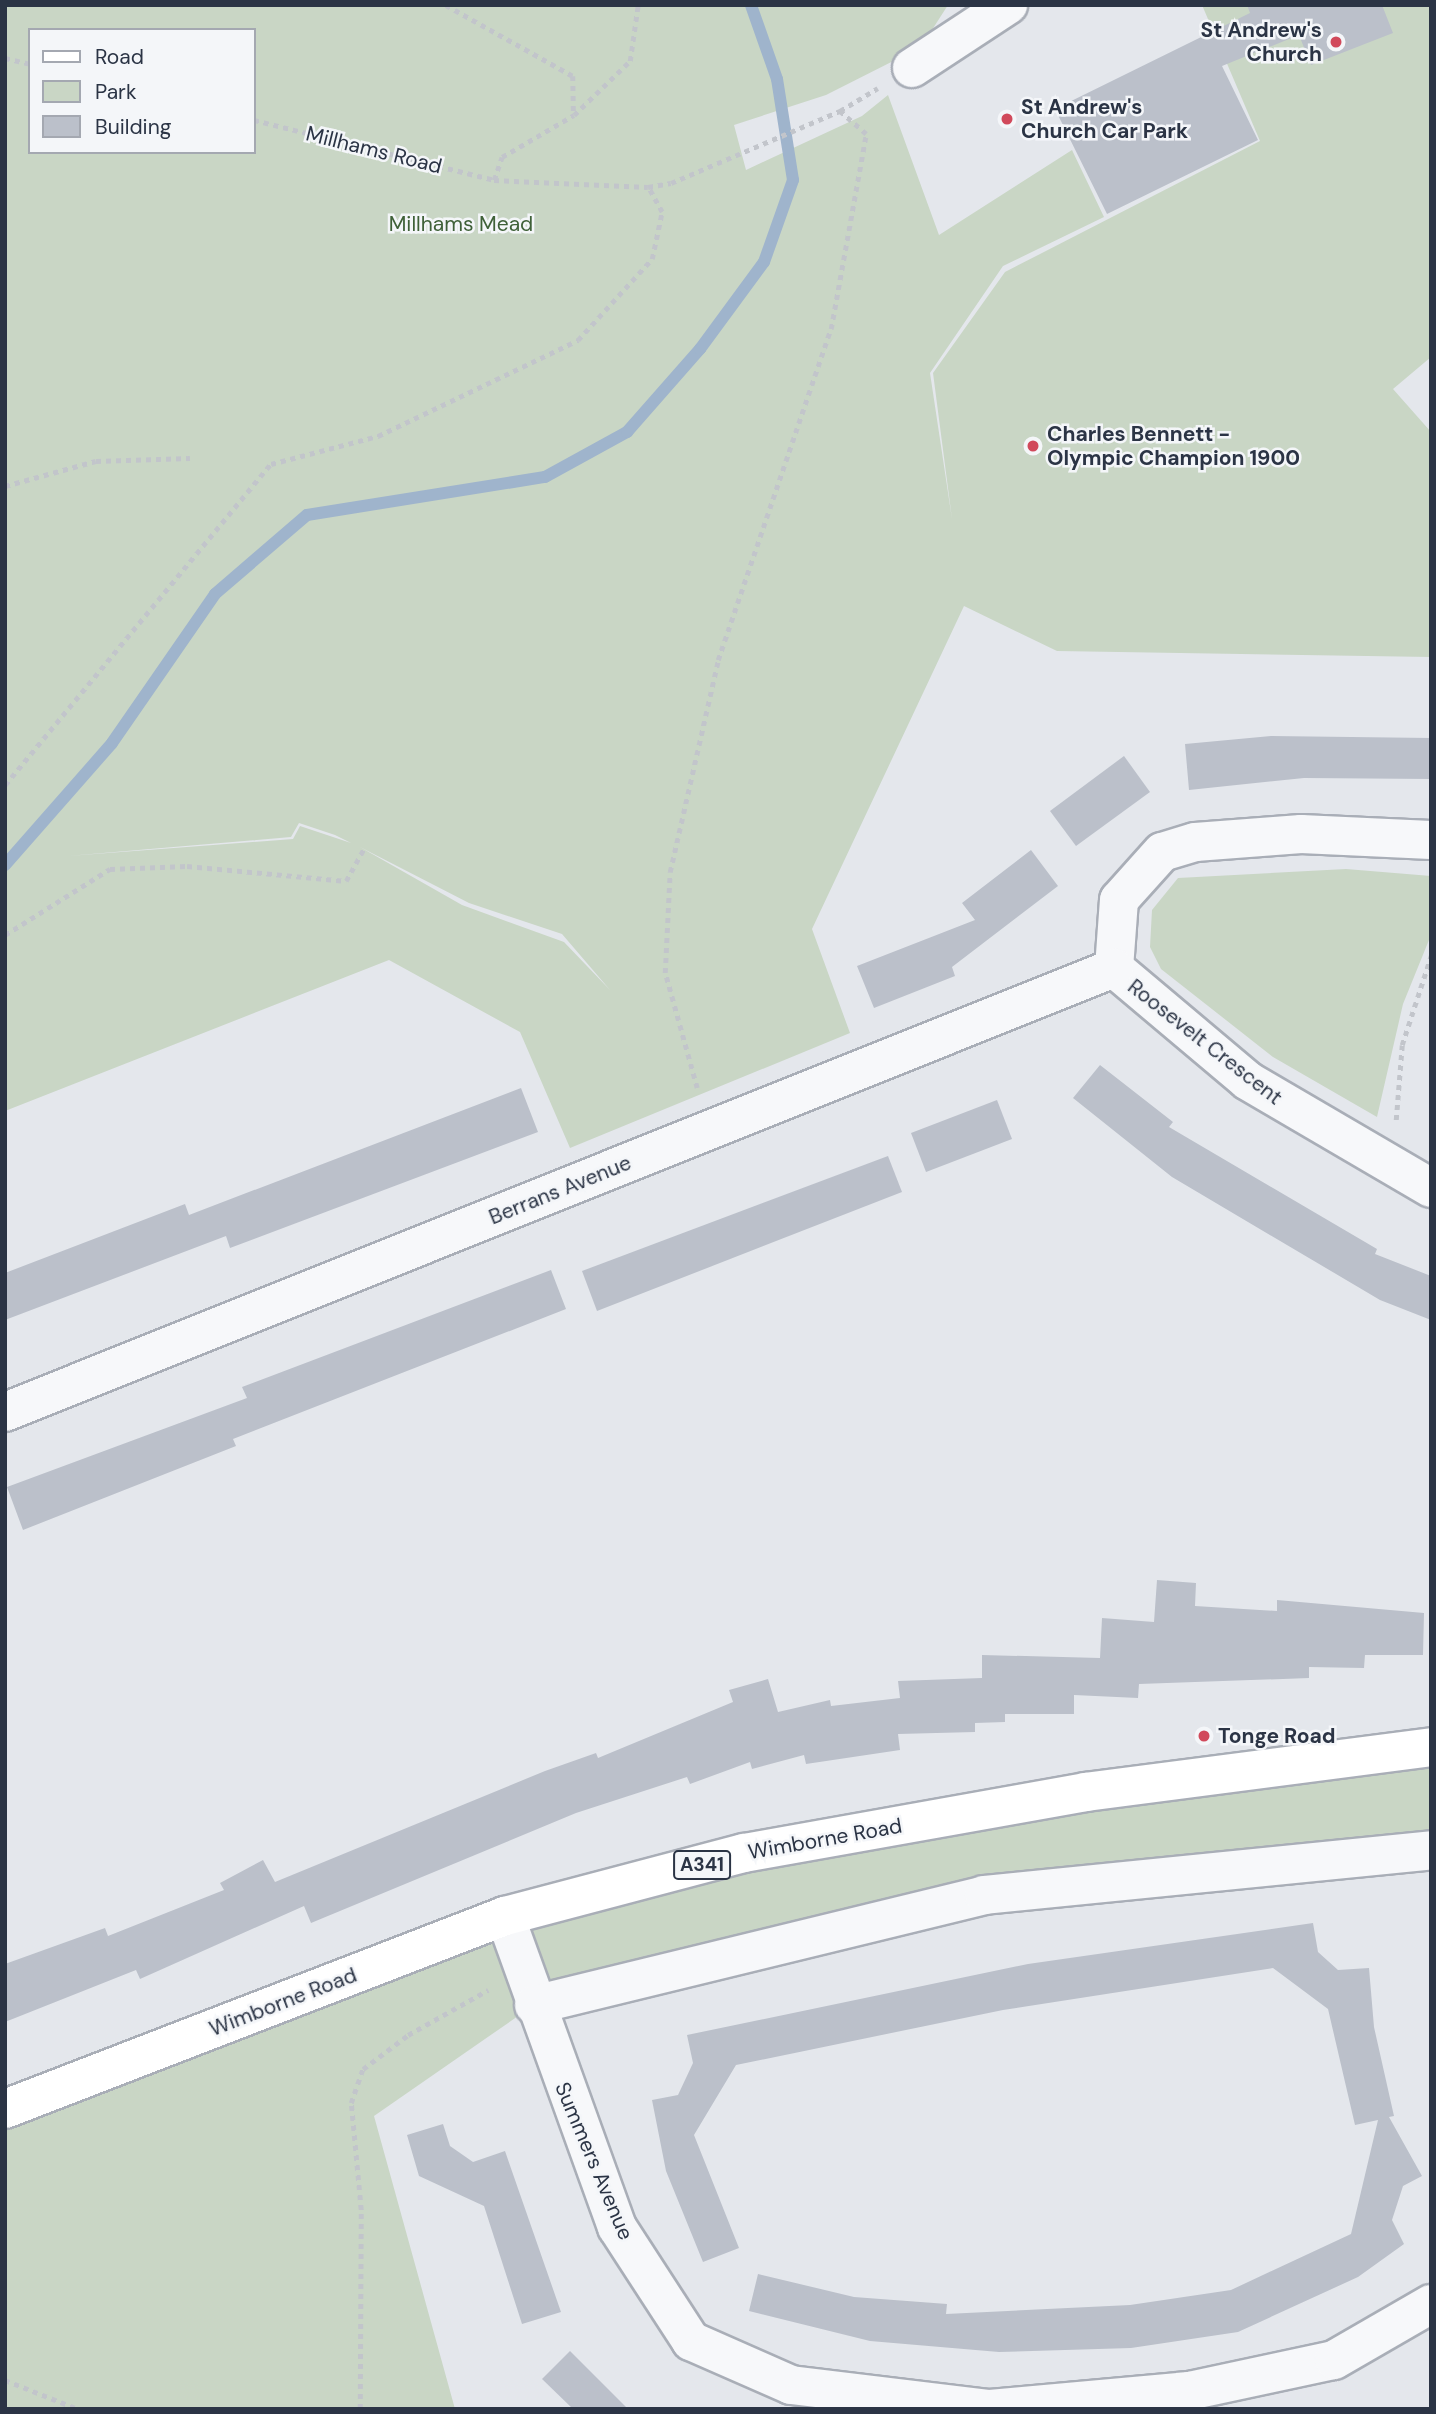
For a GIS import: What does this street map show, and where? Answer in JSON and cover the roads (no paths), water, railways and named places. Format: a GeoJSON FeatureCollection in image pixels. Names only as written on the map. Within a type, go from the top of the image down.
{"type":"FeatureCollection","features":[{"type":"Feature","properties":{"kind":"main road","name":"Wimborne Road"},"geometry":{"type":"LineString","coordinates":[[5,2109],[505,1916],[744,1853],[1086,1792],[1430,1751]]}},
{"type":"Feature","properties":{"kind":"street"},"geometry":{"type":"LineString","coordinates":[[912,68],[1008,5]]}},
{"type":"Feature","properties":{"kind":"street","name":"Roosevelt Crescent"},"geometry":{"type":"LineString","coordinates":[[1431,840],[1301,834],[1195,842],[1162,852],[1119,900],[1114,968],[1248,1081],[1431,1188]]}},
{"type":"Feature","properties":{"kind":"street","name":"Berrans Avenue"},"geometry":{"type":"LineString","coordinates":[[5,1412],[1114,968]]}},
{"type":"Feature","properties":{"kind":"street"},"geometry":{"type":"LineString","coordinates":[[528,1988],[984,1895],[1431,1850]]}},
{"type":"Feature","properties":{"kind":"street","name":"Summers Avenue"},"geometry":{"type":"LineString","coordinates":[[505,1916],[528,1988],[617,2227],[691,2341],[791,2385],[989,2409],[1189,2392],[1334,2360],[1431,2304]]}},
{"type":"Feature","properties":{"kind":"waterway"},"geometry":{"type":"LineString","coordinates":[[5,865],[112,743],[215,594],[307,515],[545,477],[627,432],[700,349],[764,262],[793,180],[777,79],[751,5]]}},
{"type":"Feature","properties":{"kind":"place","name":"St Andrew's Church"},"geometry":{"type":"Point","coordinates":[1336,42]}},
{"type":"Feature","properties":{"kind":"place","name":"St Andrew's Church Car Park"},"geometry":{"type":"Point","coordinates":[1007,119]}},
{"type":"Feature","properties":{"kind":"place","name":"Charles Bennett - Olympic Champion 1900"},"geometry":{"type":"Point","coordinates":[1033,446]}},
{"type":"Feature","properties":{"kind":"place","name":"Tonge Road"},"geometry":{"type":"Point","coordinates":[1204,1736]}},
{"type":"Feature","properties":{"kind":"park label","name":"Millhams Mead"},"geometry":{"type":"Point","coordinates":[461,224]}}]}
